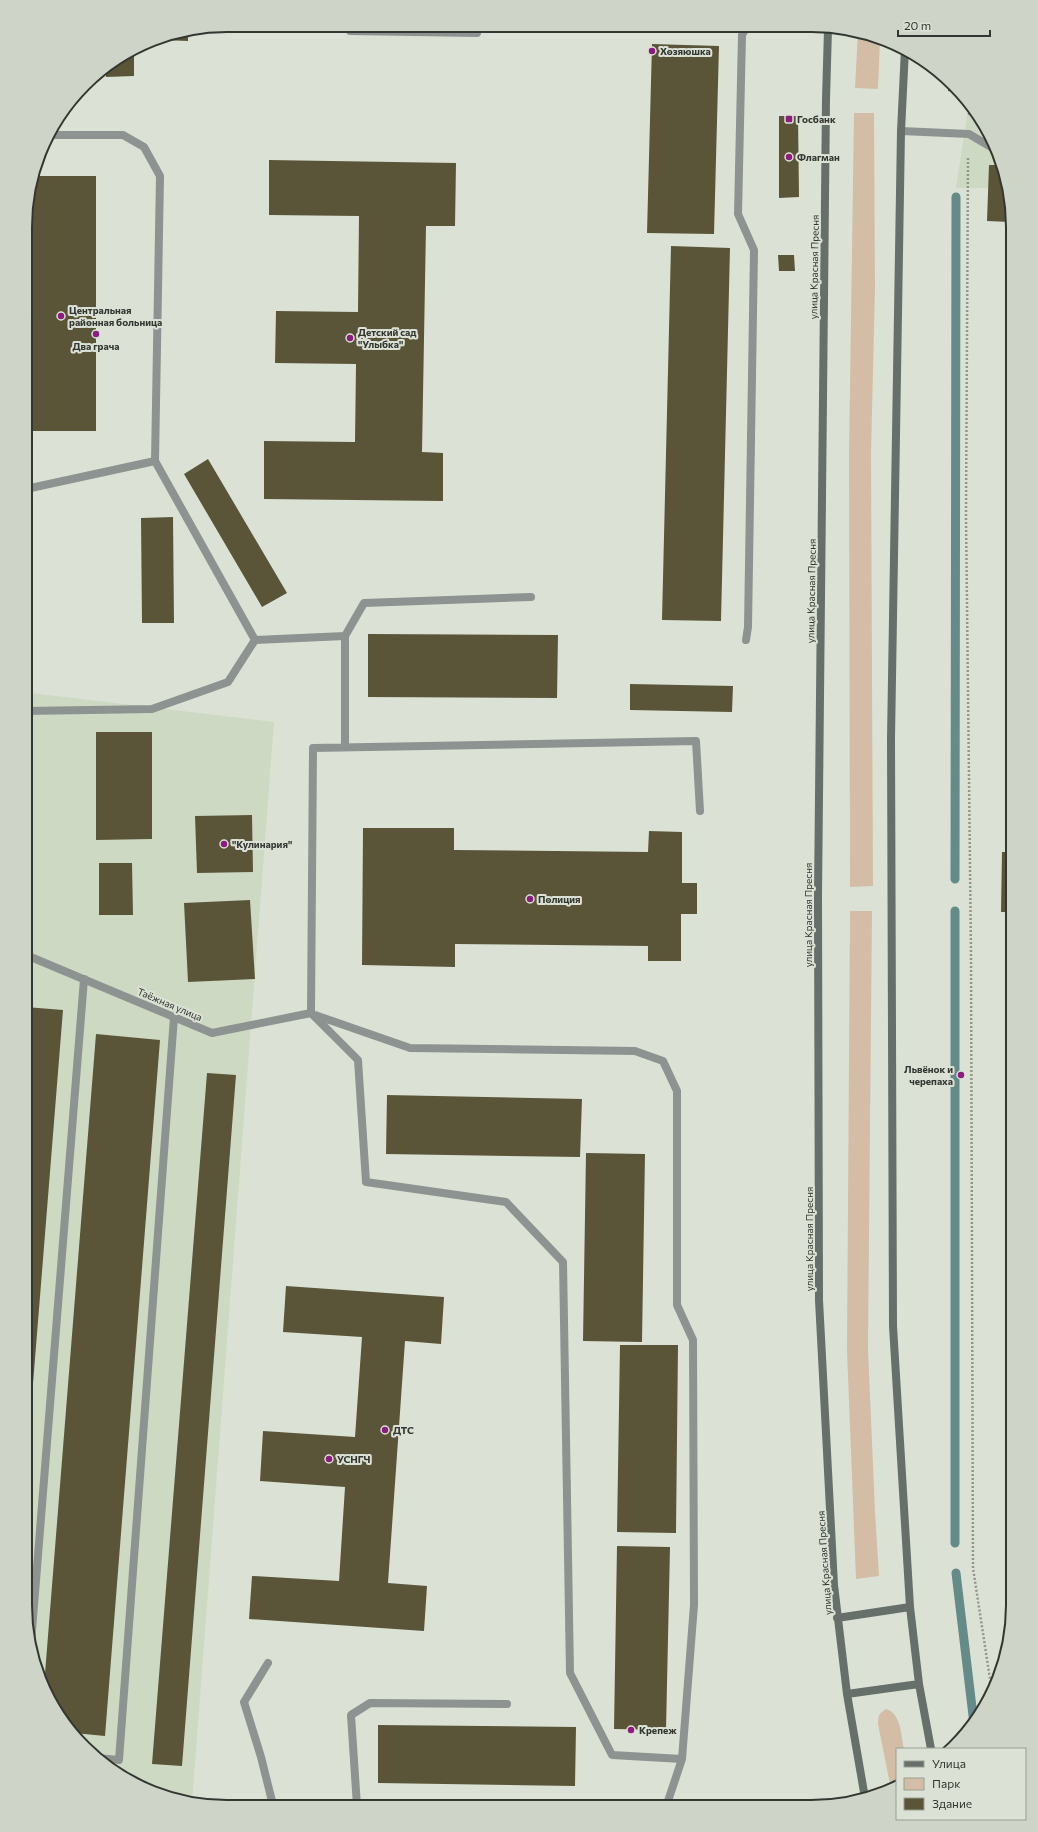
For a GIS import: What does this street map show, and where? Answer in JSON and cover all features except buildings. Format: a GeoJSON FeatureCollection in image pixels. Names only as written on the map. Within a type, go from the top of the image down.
{"type":"FeatureCollection","features":[{"type":"Feature","properties":{"kind":"street"},"geometry":{"type":"LineString","coordinates":[[414,32],[477,32]]}},
{"type":"Feature","properties":{"kind":"street"},"geometry":{"type":"LineString","coordinates":[[744,32],[742,35],[738,214],[754,250],[748,627],[746,640]]}},
{"type":"Feature","properties":{"kind":"street","name":"улица Красная Пресня"},"geometry":{"type":"LineString","coordinates":[[828,33],[818,882],[819,1284],[834,1586],[847,1694],[864,1792]]}},
{"type":"Feature","properties":{"kind":"street"},"geometry":{"type":"LineString","coordinates":[[905,56],[901,132],[891,739],[893,1326],[910,1607],[920,1684],[931,1748]]}},
{"type":"Feature","properties":{"kind":"street"},"geometry":{"type":"LineString","coordinates":[[901,132],[968,134],[988,145]]}},
{"type":"Feature","properties":{"kind":"street"},"geometry":{"type":"LineString","coordinates":[[55,135],[123,135],[144,147],[160,176],[155,461],[255,640]]}},
{"type":"Feature","properties":{"kind":"street"},"geometry":{"type":"LineString","coordinates":[[32,488],[155,461]]}},
{"type":"Feature","properties":{"kind":"street"},"geometry":{"type":"LineString","coordinates":[[345,747],[345,636],[364,603],[531,597]]}},
{"type":"Feature","properties":{"kind":"street"},"geometry":{"type":"LineString","coordinates":[[255,640],[345,636]]}},
{"type":"Feature","properties":{"kind":"street"},"geometry":{"type":"LineString","coordinates":[[32,710],[152,709],[228,682],[255,640]]}},
{"type":"Feature","properties":{"kind":"street"},"geometry":{"type":"LineString","coordinates":[[682,1760],[612,1755],[570,1673],[563,1262],[506,1202],[366,1182],[358,1060],[311,1014],[313,748],[696,741],[700,811]]}},
{"type":"Feature","properties":{"kind":"street","name":"Таёжная улица"},"geometry":{"type":"LineString","coordinates":[[32,957],[212,1033],[311,1014]]}},
{"type":"Feature","properties":{"kind":"street"},"geometry":{"type":"LineString","coordinates":[[33,1622],[84,979]]}},
{"type":"Feature","properties":{"kind":"street"},"geometry":{"type":"LineString","coordinates":[[311,1014],[410,1048],[635,1051],[663,1061],[677,1091],[677,1305],[693,1340],[694,1605],[682,1760],[668,1800]]}},
{"type":"Feature","properties":{"kind":"street"},"geometry":{"type":"LineString","coordinates":[[107,1759],[119,1760],[174,1017]]}},
{"type":"Feature","properties":{"kind":"street"},"geometry":{"type":"LineString","coordinates":[[837,1618],[910,1607]]}},
{"type":"Feature","properties":{"kind":"street"},"geometry":{"type":"LineString","coordinates":[[268,1663],[244,1702],[261,1757],[272,1800]]}},
{"type":"Feature","properties":{"kind":"street"},"geometry":{"type":"LineString","coordinates":[[847,1694],[920,1684]]}},
{"type":"Feature","properties":{"kind":"street"},"geometry":{"type":"LineString","coordinates":[[357,1800],[351,1715],[370,1703],[507,1704]]}},
{"type":"Feature","properties":{"kind":"path"},"geometry":{"type":"LineString","coordinates":[[969,113],[968,134],[966,516],[971,962],[973,1568],[990,1681]]}},
{"type":"Feature","properties":{"kind":"shaded area"},"geometry":{"type":"Polygon","coordinates":[[[968,111],[980,129],[991,152],[996,164],[1002,188],[956,188],[968,111]]]}},
{"type":"Feature","properties":{"kind":"shaded area"},"geometry":{"type":"Polygon","coordinates":[[[32,693],[274,722],[192,1797],[164,1790],[129,1774],[98,1752],[80,1734],[58,1703],[42,1668],[32,1618],[32,693]]]}},
{"type":"Feature","properties":{"kind":"green space"},"geometry":{"type":"Polygon","coordinates":[[[858,38],[880,44],[878,89],[855,88],[858,38]]]}},
{"type":"Feature","properties":{"kind":"green space"},"geometry":{"type":"Polygon","coordinates":[[[854,113],[874,113],[875,288],[871,453],[873,886],[850,887],[849,454],[854,113]]]}},
{"type":"Feature","properties":{"kind":"green space"},"geometry":{"type":"Polygon","coordinates":[[[850,911],[872,911],[868,1349],[879,1576],[856,1579],[847,1351],[850,911]]]}},
{"type":"Feature","properties":{"kind":"green space"},"geometry":{"type":"Polygon","coordinates":[[[886,1709],[895,1715],[900,1725],[904,1748],[896,1748],[896,1780],[890,1783],[878,1724],[879,1715],[886,1709]]]}},
{"type":"Feature","properties":{"kind":"waterway"},"geometry":{"type":"LineString","coordinates":[[955,879],[956,197]]}},
{"type":"Feature","properties":{"kind":"waterway"},"geometry":{"type":"LineString","coordinates":[[955,911],[955,1543]]}},
{"type":"Feature","properties":{"kind":"waterway"},"geometry":{"type":"LineString","coordinates":[[956,1573],[973,1713]]}},
{"type":"Feature","properties":{"kind":"place","name":"Хозяюшка"},"geometry":{"type":"Point","coordinates":[652,51]}},
{"type":"Feature","properties":{"kind":"place","name":"Госбанк"},"geometry":{"type":"Point","coordinates":[789,119]}},
{"type":"Feature","properties":{"kind":"place","name":"Флагман"},"geometry":{"type":"Point","coordinates":[789,157]}},
{"type":"Feature","properties":{"kind":"place","name":"Центральная районная больница"},"geometry":{"type":"Point","coordinates":[61,316]}},
{"type":"Feature","properties":{"kind":"place","name":"Два грача"},"geometry":{"type":"Point","coordinates":[96,334]}},
{"type":"Feature","properties":{"kind":"place","name":"Детский сад \"Улыбка\""},"geometry":{"type":"Point","coordinates":[350,338]}},
{"type":"Feature","properties":{"kind":"place","name":"\"Кулинария\""},"geometry":{"type":"Point","coordinates":[224,844]}},
{"type":"Feature","properties":{"kind":"place","name":"Полиция"},"geometry":{"type":"Point","coordinates":[530,899]}},
{"type":"Feature","properties":{"kind":"place","name":"Львёнок и черепаха"},"geometry":{"type":"Point","coordinates":[961,1075]}},
{"type":"Feature","properties":{"kind":"place","name":"ДТС"},"geometry":{"type":"Point","coordinates":[385,1430]}},
{"type":"Feature","properties":{"kind":"place","name":"УСНГЧ"},"geometry":{"type":"Point","coordinates":[329,1459]}},
{"type":"Feature","properties":{"kind":"place","name":"Крепеж"},"geometry":{"type":"Point","coordinates":[631,1730]}}]}
